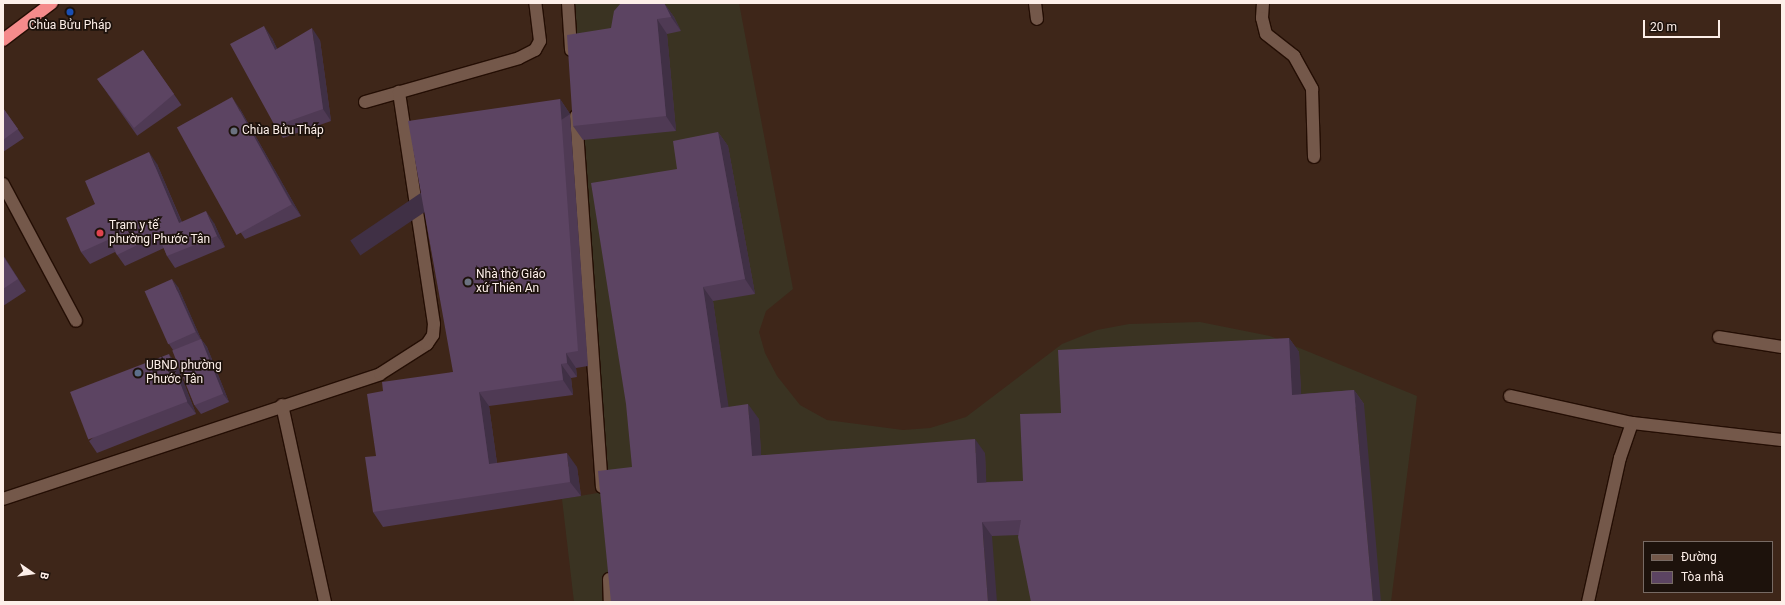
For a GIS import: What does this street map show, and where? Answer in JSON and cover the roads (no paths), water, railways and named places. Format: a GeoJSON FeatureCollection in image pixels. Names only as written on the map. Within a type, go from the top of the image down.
{"type":"FeatureCollection","features":[{"type":"Feature","properties":{"kind":"highway"},"geometry":{"type":"LineString","coordinates":[[3,40],[52,3]]}},
{"type":"Feature","properties":{"kind":"street"},"geometry":{"type":"LineString","coordinates":[[365,102],[519,58],[535,50],[540,41],[535,3]]}},
{"type":"Feature","properties":{"kind":"street"},"geometry":{"type":"LineString","coordinates":[[568,3],[573,66]]}},
{"type":"Feature","properties":{"kind":"street"},"geometry":{"type":"LineString","coordinates":[[1035,3],[1037,19]]}},
{"type":"Feature","properties":{"kind":"street"},"geometry":{"type":"LineString","coordinates":[[1263,3],[1262,18],[1266,34],[1294,56],[1312,89],[1314,157]]}},
{"type":"Feature","properties":{"kind":"street"},"geometry":{"type":"LineString","coordinates":[[3,499],[282,405],[380,374],[427,344],[434,335],[433,317],[399,92]]}},
{"type":"Feature","properties":{"kind":"street"},"geometry":{"type":"LineString","coordinates":[[575,106],[603,500]]}},
{"type":"Feature","properties":{"kind":"street"},"geometry":{"type":"LineString","coordinates":[[3,184],[76,321]]}},
{"type":"Feature","properties":{"kind":"street"},"geometry":{"type":"LineString","coordinates":[[1718,337],[1782,347]]}},
{"type":"Feature","properties":{"kind":"street"},"geometry":{"type":"LineString","coordinates":[[1510,396],[1632,423],[1782,440]]}},
{"type":"Feature","properties":{"kind":"street"},"geometry":{"type":"LineString","coordinates":[[282,405],[325,602]]}},
{"type":"Feature","properties":{"kind":"street"},"geometry":{"type":"LineString","coordinates":[[1588,602],[1620,458],[1632,423]]}},
{"type":"Feature","properties":{"kind":"street"},"geometry":{"type":"LineString","coordinates":[[608,563],[610,602]]}},
{"type":"Feature","properties":{"kind":"place","name":"Chùa Bửu Pháp"},"geometry":{"type":"Point","coordinates":[70,12]}},
{"type":"Feature","properties":{"kind":"place","name":"Chùa Bửu Tháp"},"geometry":{"type":"Point","coordinates":[234,131]}},
{"type":"Feature","properties":{"kind":"place","name":"Trạm y tế phường Phước Tân"},"geometry":{"type":"Point","coordinates":[100,233]}},
{"type":"Feature","properties":{"kind":"place","name":"Nhà thờ Giáo xứ Thiên An"},"geometry":{"type":"Point","coordinates":[468,282]}},
{"type":"Feature","properties":{"kind":"place","name":"UBND phường Phước Tân"},"geometry":{"type":"Point","coordinates":[138,373]}}]}
